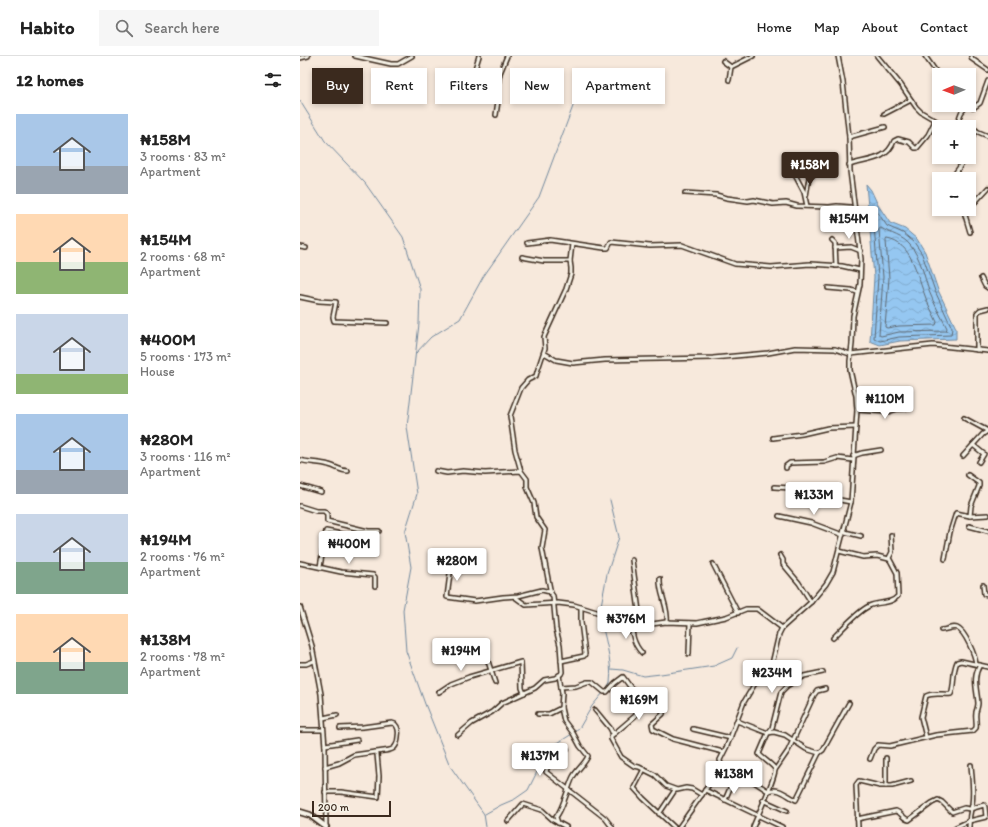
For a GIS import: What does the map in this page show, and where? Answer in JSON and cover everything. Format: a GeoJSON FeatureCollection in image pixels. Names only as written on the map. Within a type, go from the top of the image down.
{"type":"FeatureCollection","features":[{"type":"Feature","properties":{"kind":"main road"},"geometry":{"type":"LineString","coordinates":[[300,812],[310,815],[326,827]]}},
{"type":"Feature","properties":{"kind":"street"},"geometry":{"type":"LineString","coordinates":[[300,58],[308,56]]}},
{"type":"Feature","properties":{"kind":"street"},"geometry":{"type":"LineString","coordinates":[[355,56],[391,64],[398,64],[412,56]]}},
{"type":"Feature","properties":{"kind":"street"},"geometry":{"type":"LineString","coordinates":[[475,68],[480,56]]}},
{"type":"Feature","properties":{"kind":"street"},"geometry":{"type":"LineString","coordinates":[[496,115],[500,73],[507,56]]}},
{"type":"Feature","properties":{"kind":"street"},"geometry":{"type":"LineString","coordinates":[[731,67],[753,56]]}},
{"type":"Feature","properties":{"kind":"street"},"geometry":{"type":"LineString","coordinates":[[679,827],[718,772],[720,760],[744,702],[772,664],[779,634],[782,628],[811,602],[830,578],[840,551],[851,502],[857,410],[856,396],[850,370],[850,354],[853,316],[857,292],[860,284],[861,251],[850,165],[849,137],[843,82],[838,56]]}},
{"type":"Feature","properties":{"kind":"street"},"geometry":{"type":"LineString","coordinates":[[877,56],[902,85],[916,107],[935,120]]}},
{"type":"Feature","properties":{"kind":"street"},"geometry":{"type":"LineString","coordinates":[[925,56],[933,68]]}},
{"type":"Feature","properties":{"kind":"street"},"geometry":{"type":"LineString","coordinates":[[971,56],[972,59],[988,70]]}},
{"type":"Feature","properties":{"kind":"street"},"geometry":{"type":"LineString","coordinates":[[723,61],[731,67]]}},
{"type":"Feature","properties":{"kind":"street"},"geometry":{"type":"LineString","coordinates":[[729,80],[731,67]]}},
{"type":"Feature","properties":{"kind":"street"},"geometry":{"type":"LineString","coordinates":[[976,106],[980,103],[988,80]]}},
{"type":"Feature","properties":{"kind":"street"},"geometry":{"type":"LineString","coordinates":[[884,114],[911,100]]}},
{"type":"Feature","properties":{"kind":"street"},"geometry":{"type":"LineString","coordinates":[[849,137],[885,127]]}},
{"type":"Feature","properties":{"kind":"street"},"geometry":{"type":"LineString","coordinates":[[850,165],[877,159],[888,153],[894,141],[898,139],[909,142],[917,148],[932,128]]}},
{"type":"Feature","properties":{"kind":"street"},"geometry":{"type":"LineString","coordinates":[[976,130],[988,136]]}},
{"type":"Feature","properties":{"kind":"street"},"geometry":{"type":"LineString","coordinates":[[794,173],[806,196]]}},
{"type":"Feature","properties":{"kind":"street"},"geometry":{"type":"LineString","coordinates":[[807,206],[806,196],[808,182],[809,178],[813,175]]}},
{"type":"Feature","properties":{"kind":"street"},"geometry":{"type":"LineString","coordinates":[[802,187],[808,182]]}},
{"type":"Feature","properties":{"kind":"street"},"geometry":{"type":"LineString","coordinates":[[976,201],[988,188]]}},
{"type":"Feature","properties":{"kind":"street"},"geometry":{"type":"LineString","coordinates":[[684,193],[716,195],[773,204],[786,203],[793,206],[837,206],[855,209]]}},
{"type":"Feature","properties":{"kind":"street"},"geometry":{"type":"LineString","coordinates":[[965,216],[970,232]]}},
{"type":"Feature","properties":{"kind":"street"},"geometry":{"type":"LineString","coordinates":[[527,243],[550,240],[604,248],[608,248],[611,242],[650,246],[675,244],[686,246],[735,264],[771,267],[810,264],[860,270]]}},
{"type":"Feature","properties":{"kind":"street"},"geometry":{"type":"LineString","coordinates":[[832,240],[835,243],[836,266]]}},
{"type":"Feature","properties":{"kind":"street"},"geometry":{"type":"LineString","coordinates":[[458,735],[472,723],[492,712],[502,703],[537,686],[544,680],[555,678],[562,672],[554,604],[542,548],[545,530],[536,517],[534,503],[527,487],[527,479],[521,471],[515,450],[510,416],[519,392],[528,380],[536,376],[544,353],[544,337],[569,281],[572,244]]}},
{"type":"Feature","properties":{"kind":"street"},"geometry":{"type":"LineString","coordinates":[[300,247],[306,248]]}},
{"type":"Feature","properties":{"kind":"street"},"geometry":{"type":"LineString","coordinates":[[835,248],[851,248],[861,251]]}},
{"type":"Feature","properties":{"kind":"street"},"geometry":{"type":"LineString","coordinates":[[522,258],[544,261],[570,261]]}},
{"type":"Feature","properties":{"kind":"street"},"geometry":{"type":"LineString","coordinates":[[981,278],[985,286],[988,288]]}},
{"type":"Feature","properties":{"kind":"street"},"geometry":{"type":"LineString","coordinates":[[828,288],[857,292]]}},
{"type":"Feature","properties":{"kind":"street"},"geometry":{"type":"LineString","coordinates":[[300,297],[318,301],[336,302],[333,317],[334,321],[388,323]]}},
{"type":"Feature","properties":{"kind":"street"},"geometry":{"type":"LineString","coordinates":[[977,350],[977,313],[980,310],[988,308]]}},
{"type":"Feature","properties":{"kind":"street"},"geometry":{"type":"LineString","coordinates":[[544,353],[556,360],[572,363],[605,360],[713,358],[768,353],[795,348],[836,349],[850,354],[933,345],[988,352]]}},
{"type":"Feature","properties":{"kind":"street"},"geometry":{"type":"LineString","coordinates":[[857,410],[888,412],[908,408],[909,394]]}},
{"type":"Feature","properties":{"kind":"street"},"geometry":{"type":"LineString","coordinates":[[964,418],[988,431]]}},
{"type":"Feature","properties":{"kind":"street"},"geometry":{"type":"LineString","coordinates":[[773,438],[802,434],[828,428],[856,427]]}},
{"type":"Feature","properties":{"kind":"street"},"geometry":{"type":"LineString","coordinates":[[963,456],[983,434],[988,431]]}},
{"type":"Feature","properties":{"kind":"street"},"geometry":{"type":"LineString","coordinates":[[973,445],[984,454],[979,462]]}},
{"type":"Feature","properties":{"kind":"street"},"geometry":{"type":"LineString","coordinates":[[854,456],[881,450]]}},
{"type":"Feature","properties":{"kind":"street"},"geometry":{"type":"LineString","coordinates":[[786,468],[786,466],[790,464],[824,462],[837,458],[853,460]]}},
{"type":"Feature","properties":{"kind":"street"},"geometry":{"type":"LineString","coordinates":[[300,460],[330,465],[341,471],[348,471]]}},
{"type":"Feature","properties":{"kind":"street"},"geometry":{"type":"LineString","coordinates":[[436,471],[490,473],[521,471]]}},
{"type":"Feature","properties":{"kind":"street"},"geometry":{"type":"LineString","coordinates":[[968,476],[979,485],[971,506],[970,516]]}},
{"type":"Feature","properties":{"kind":"street"},"geometry":{"type":"LineString","coordinates":[[300,486],[321,492]]}},
{"type":"Feature","properties":{"kind":"street"},"geometry":{"type":"LineString","coordinates":[[774,487],[791,488],[812,495],[851,502]]}},
{"type":"Feature","properties":{"kind":"street"},"geometry":{"type":"LineString","coordinates":[[300,506],[316,511],[324,511],[327,514],[327,521],[368,531],[379,531]]}},
{"type":"Feature","properties":{"kind":"street"},"geometry":{"type":"LineString","coordinates":[[945,559],[950,532],[956,513],[970,516],[988,515]]}},
{"type":"Feature","properties":{"kind":"street"},"geometry":{"type":"LineString","coordinates":[[779,516],[811,523],[843,535]]}},
{"type":"Feature","properties":{"kind":"street"},"geometry":{"type":"LineString","coordinates":[[969,526],[988,531]]}},
{"type":"Feature","properties":{"kind":"street"},"geometry":{"type":"LineString","coordinates":[[845,530],[845,532],[861,536]]}},
{"type":"Feature","properties":{"kind":"street"},"geometry":{"type":"LineString","coordinates":[[320,567],[326,531],[367,539]]}},
{"type":"Feature","properties":{"kind":"street"},"geometry":{"type":"LineString","coordinates":[[887,558],[892,552],[891,535]]}},
{"type":"Feature","properties":{"kind":"street"},"geometry":{"type":"LineString","coordinates":[[833,638],[862,610],[873,605],[892,601],[898,596],[897,573],[887,558],[877,556],[863,557],[840,551]]}},
{"type":"Feature","properties":{"kind":"street"},"geometry":{"type":"LineString","coordinates":[[780,555],[783,560],[783,564],[792,572],[811,602]]}},
{"type":"Feature","properties":{"kind":"street"},"geometry":{"type":"LineString","coordinates":[[632,560],[639,611],[648,623]]}},
{"type":"Feature","properties":{"kind":"street"},"geometry":{"type":"LineString","coordinates":[[480,566],[453,562],[451,566],[448,598],[476,601],[515,596],[542,590],[551,594]]}},
{"type":"Feature","properties":{"kind":"street"},"geometry":{"type":"LineString","coordinates":[[300,563],[341,572],[373,575],[375,577],[375,586]]}},
{"type":"Feature","properties":{"kind":"street"},"geometry":{"type":"LineString","coordinates":[[713,564],[738,613]]}},
{"type":"Feature","properties":{"kind":"street"},"geometry":{"type":"LineString","coordinates":[[660,579],[659,588],[667,611],[667,622]]}},
{"type":"Feature","properties":{"kind":"street"},"geometry":{"type":"LineString","coordinates":[[984,586],[984,594],[988,595]]}},
{"type":"Feature","properties":{"kind":"street"},"geometry":{"type":"LineString","coordinates":[[515,596],[526,605],[554,604],[581,607],[597,613],[626,614],[632,619],[655,624],[667,622],[704,622],[738,613],[746,609],[757,609],[782,628]]}},
{"type":"Feature","properties":{"kind":"street"},"geometry":{"type":"LineString","coordinates":[[300,607],[309,637],[320,688],[325,745],[326,827]]}},
{"type":"Feature","properties":{"kind":"street"},"geometry":{"type":"LineString","coordinates":[[561,661],[584,656],[585,654],[581,622],[581,607]]}},
{"type":"Feature","properties":{"kind":"street"},"geometry":{"type":"LineString","coordinates":[[632,619],[632,633],[635,644],[642,654]]}},
{"type":"Feature","properties":{"kind":"street"},"geometry":{"type":"LineString","coordinates":[[632,633],[636,624],[641,622]]}},
{"type":"Feature","properties":{"kind":"street"},"geometry":{"type":"LineString","coordinates":[[689,654],[690,623]]}},
{"type":"Feature","properties":{"kind":"street"},"geometry":{"type":"LineString","coordinates":[[870,759],[874,749],[878,745],[890,746],[926,738],[960,734],[972,731],[976,728],[976,712],[978,702],[975,682],[978,664],[973,651],[960,630],[955,627],[942,630]]}},
{"type":"Feature","properties":{"kind":"street"},"geometry":{"type":"LineString","coordinates":[[486,655],[495,683]]}},
{"type":"Feature","properties":{"kind":"street"},"geometry":{"type":"LineString","coordinates":[[300,664],[306,664],[314,661]]}},
{"type":"Feature","properties":{"kind":"street"},"geometry":{"type":"LineString","coordinates":[[926,738],[921,717],[926,696],[931,694],[951,694],[954,670],[957,662],[961,661],[988,667]]}},
{"type":"Feature","properties":{"kind":"street"},"geometry":{"type":"LineString","coordinates":[[439,692],[451,684],[468,677],[491,672],[517,662],[521,662],[522,688],[524,693]]}},
{"type":"Feature","properties":{"kind":"street"},"geometry":{"type":"LineString","coordinates":[[775,770],[758,754],[772,728],[781,692],[787,686],[804,676],[823,672]]}},
{"type":"Feature","properties":{"kind":"street"},"geometry":{"type":"LineString","coordinates":[[558,823],[556,817],[574,776],[588,756],[564,721],[561,708],[561,687],[559,675]]}},
{"type":"Feature","properties":{"kind":"street"},"geometry":{"type":"LineString","coordinates":[[561,687],[576,686],[587,682],[592,682],[599,689],[607,692],[623,677],[631,688],[642,696],[644,702]]}},
{"type":"Feature","properties":{"kind":"street"},"geometry":{"type":"LineString","coordinates":[[753,827],[775,770],[788,751],[814,695],[817,692],[825,690]]}},
{"type":"Feature","properties":{"kind":"street"},"geometry":{"type":"LineString","coordinates":[[649,696],[635,716],[611,736],[619,755],[634,766],[655,775],[666,786],[676,790],[686,788],[692,789],[702,795]]}},
{"type":"Feature","properties":{"kind":"street"},"geometry":{"type":"LineString","coordinates":[[664,703],[663,714],[652,724],[654,729],[673,739],[723,752]]}},
{"type":"Feature","properties":{"kind":"street"},"geometry":{"type":"LineString","coordinates":[[768,791],[773,789],[781,791],[796,800],[819,753],[823,750],[849,703]]}},
{"type":"Feature","properties":{"kind":"street"},"geometry":{"type":"LineString","coordinates":[[538,714],[549,714],[561,708]]}},
{"type":"Feature","properties":{"kind":"street"},"geometry":{"type":"LineString","coordinates":[[595,710],[612,732],[615,733]]}},
{"type":"Feature","properties":{"kind":"street"},"geometry":{"type":"LineString","coordinates":[[323,718],[337,715]]}},
{"type":"Feature","properties":{"kind":"street"},"geometry":{"type":"LineString","coordinates":[[737,721],[768,733],[774,732],[785,735],[806,749],[819,753]]}},
{"type":"Feature","properties":{"kind":"street"},"geometry":{"type":"LineString","coordinates":[[325,767],[339,763],[354,756],[395,748],[397,745],[398,729],[396,724],[392,723],[363,727],[340,728]]}},
{"type":"Feature","properties":{"kind":"street"},"geometry":{"type":"LineString","coordinates":[[693,729],[730,738]]}},
{"type":"Feature","properties":{"kind":"street"},"geometry":{"type":"LineString","coordinates":[[300,730],[324,730]]}},
{"type":"Feature","properties":{"kind":"street"},"geometry":{"type":"LineString","coordinates":[[325,745],[357,740]]}},
{"type":"Feature","properties":{"kind":"street"},"geometry":{"type":"LineString","coordinates":[[567,749],[553,758],[546,771],[605,818],[612,827]]}},
{"type":"Feature","properties":{"kind":"street"},"geometry":{"type":"LineString","coordinates":[[325,792],[378,797],[379,776],[376,752]]}},
{"type":"Feature","properties":{"kind":"street"},"geometry":{"type":"LineString","coordinates":[[886,758],[886,786]]}},
{"type":"Feature","properties":{"kind":"street"},"geometry":{"type":"LineString","coordinates":[[720,765],[736,774],[745,776],[768,791]]}},
{"type":"Feature","properties":{"kind":"street"},"geometry":{"type":"LineString","coordinates":[[969,827],[970,809],[972,804],[971,765]]}},
{"type":"Feature","properties":{"kind":"street"},"geometry":{"type":"LineString","coordinates":[[644,769],[634,788],[674,827]]}},
{"type":"Feature","properties":{"kind":"street"},"geometry":{"type":"LineString","coordinates":[[725,800],[736,774]]}},
{"type":"Feature","properties":{"kind":"street"},"geometry":{"type":"LineString","coordinates":[[858,827],[856,785],[859,781],[892,786],[911,781]]}},
{"type":"Feature","properties":{"kind":"street"},"geometry":{"type":"LineString","coordinates":[[659,814],[676,790]]}},
{"type":"Feature","properties":{"kind":"street"},"geometry":{"type":"LineString","coordinates":[[705,790],[782,827]]}},
{"type":"Feature","properties":{"kind":"street"},"geometry":{"type":"LineString","coordinates":[[763,800],[787,811]]}},
{"type":"Feature","properties":{"kind":"street"},"geometry":{"type":"LineString","coordinates":[[858,820],[896,811],[909,820],[938,800],[952,812],[964,808],[970,809],[984,805],[987,817],[969,821],[956,827]]}},
{"type":"Feature","properties":{"kind":"street"},"geometry":{"type":"LineString","coordinates":[[508,821],[523,804],[542,810],[558,823],[566,827]]}},
{"type":"Feature","properties":{"kind":"street"},"geometry":{"type":"LineString","coordinates":[[554,827],[558,823]]}},
{"type":"Feature","properties":{"kind":"water"},"geometry":{"type":"Polygon","coordinates":[[[866,184],[890,223],[905,229],[917,239],[925,252],[938,290],[956,328],[956,339],[900,341],[880,345],[870,341],[874,277],[866,184]]]}},
{"type":"Feature","properties":{"kind":"waterway"},"geometry":{"type":"LineString","coordinates":[[300,101],[325,141],[365,183],[403,237],[420,289],[419,324],[407,427],[417,494],[405,532],[411,567],[403,610],[406,651],[450,766],[484,814],[486,827]]}},
{"type":"Feature","properties":{"kind":"waterway"},"geometry":{"type":"LineString","coordinates":[[416,353],[431,337],[460,319],[483,277],[539,197],[574,104]]}},
{"type":"Feature","properties":{"kind":"waterway"},"geometry":{"type":"LineString","coordinates":[[600,611],[607,574],[619,537],[610,500]]}},
{"type":"Feature","properties":{"kind":"waterway"},"geometry":{"type":"LineString","coordinates":[[600,615],[608,649],[611,675],[609,686],[605,691]]}},
{"type":"Feature","properties":{"kind":"waterway"},"geometry":{"type":"LineString","coordinates":[[611,669],[623,670],[643,676],[714,666],[732,658],[737,648]]}},
{"type":"Feature","properties":{"kind":"waterway"},"geometry":{"type":"LineString","coordinates":[[574,732],[580,727],[592,706],[603,693]]}},
{"type":"Feature","properties":{"kind":"waterway"},"geometry":{"type":"LineString","coordinates":[[485,814],[515,799],[528,790],[541,764],[546,760],[556,744],[572,734]]}}]}
